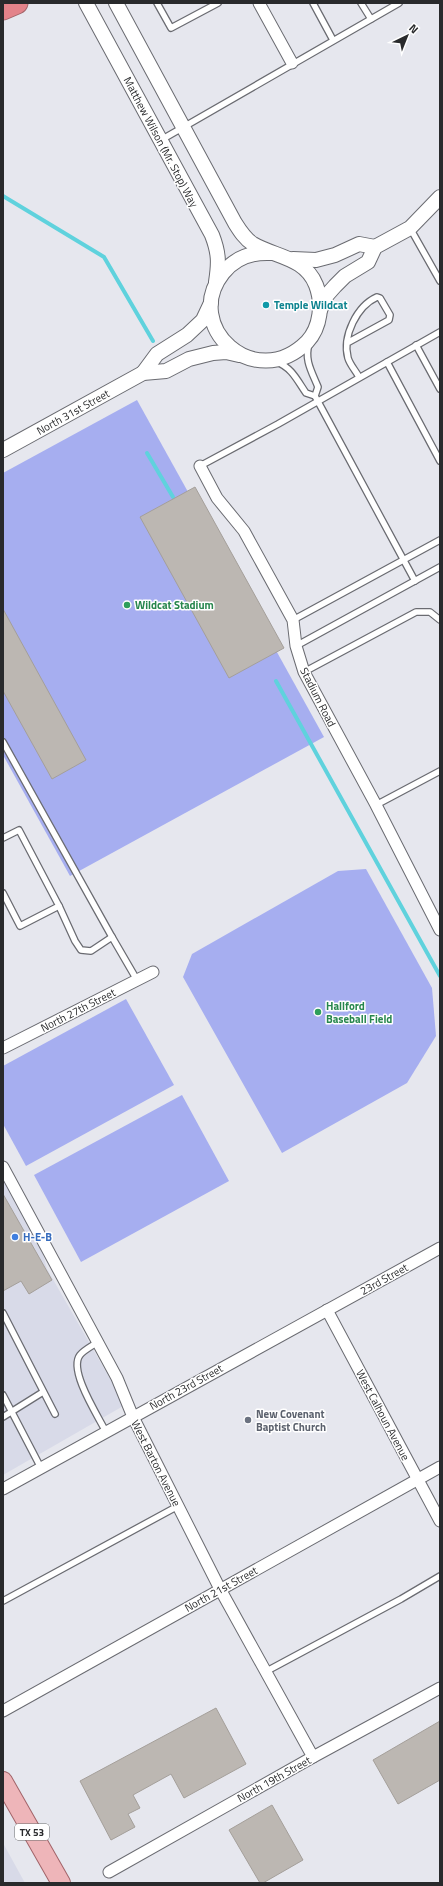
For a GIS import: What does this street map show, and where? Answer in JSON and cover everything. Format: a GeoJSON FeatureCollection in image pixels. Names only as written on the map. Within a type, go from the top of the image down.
{"type":"FeatureCollection","features":[{"type":"Feature","properties":{"kind":"highway"},"geometry":{"type":"LineString","coordinates":[[3,9],[17,3]]}},
{"type":"Feature","properties":{"kind":"main road","name":"TX 53"},"geometry":{"type":"LineString","coordinates":[[3,1781],[61,1883]]}},
{"type":"Feature","properties":{"kind":"street","name":"Matthew Wilson (Mr. Stop) Way"},"geometry":{"type":"LineString","coordinates":[[86,3],[216,245],[219,263],[216,286]]}},
{"type":"Feature","properties":{"kind":"street"},"geometry":{"type":"LineString","coordinates":[[116,3],[235,224],[243,236],[251,243],[271,253]]}},
{"type":"Feature","properties":{"kind":"street"},"geometry":{"type":"LineString","coordinates":[[260,3],[292,63]]}},
{"type":"Feature","properties":{"kind":"street"},"geometry":{"type":"LineString","coordinates":[[320,310],[327,295],[334,286],[345,276],[368,262],[375,247],[410,228],[440,197]]}},
{"type":"Feature","properties":{"kind":"street"},"geometry":{"type":"LineString","coordinates":[[293,259],[306,270],[316,284],[321,302],[319,321],[311,338],[297,352],[280,359],[262,361],[243,356],[228,346],[217,331],[211,312],[212,300],[218,279],[229,266],[243,257],[260,252],[271,253],[293,259],[316,260],[335,255],[359,244],[375,247]]}},
{"type":"Feature","properties":{"kind":"street","name":"North 31st Street"},"geometry":{"type":"LineString","coordinates":[[144,373],[157,354],[187,335],[203,320],[212,300]]}},
{"type":"Feature","properties":{"kind":"street","name":"North 31st Street"},"geometry":{"type":"LineString","coordinates":[[3,450],[144,373],[166,371],[189,359],[213,353],[226,352],[243,356]]}},
{"type":"Feature","properties":{"kind":"street","name":"Stadium Road"},"geometry":{"type":"LineString","coordinates":[[200,466],[217,498],[244,531],[293,620],[296,646],[304,672],[376,806],[440,930]]}},
{"type":"Feature","properties":{"kind":"street","name":"North 27th Street"},"geometry":{"type":"LineString","coordinates":[[3,1048],[153,972]]}},
{"type":"Feature","properties":{"kind":"street","name":"West Barton Avenue"},"geometry":{"type":"LineString","coordinates":[[3,1167],[117,1378],[133,1417],[220,1589],[313,1757]]}},
{"type":"Feature","properties":{"kind":"street","name":"23rd Street"},"geometry":{"type":"LineString","coordinates":[[327,1310],[440,1248]]}},
{"type":"Feature","properties":{"kind":"street","name":"North 23rd Street"},"geometry":{"type":"LineString","coordinates":[[3,1489],[327,1310]]}},
{"type":"Feature","properties":{"kind":"street","name":"West Calhoun Avenue"},"geometry":{"type":"LineString","coordinates":[[327,1310],[417,1480],[440,1520]]}},
{"type":"Feature","properties":{"kind":"street","name":"North 21st Street"},"geometry":{"type":"LineString","coordinates":[[3,1711],[440,1467]]}},
{"type":"Feature","properties":{"kind":"street","name":"North 19th Street"},"geometry":{"type":"LineString","coordinates":[[109,1872],[313,1757],[440,1688]]}},
{"type":"Feature","properties":{"kind":"lane"},"geometry":{"type":"LineString","coordinates":[[157,3],[171,28],[218,3]]}},
{"type":"Feature","properties":{"kind":"lane"},"geometry":{"type":"LineString","coordinates":[[313,3],[333,40]]}},
{"type":"Feature","properties":{"kind":"lane"},"geometry":{"type":"LineString","coordinates":[[361,3],[370,19]]}},
{"type":"Feature","properties":{"kind":"lane"},"geometry":{"type":"LineString","coordinates":[[160,140],[399,3]]}},
{"type":"Feature","properties":{"kind":"lane"},"geometry":{"type":"LineString","coordinates":[[410,228],[440,281]]}},
{"type":"Feature","properties":{"kind":"lane"},"geometry":{"type":"LineString","coordinates":[[347,343],[389,320],[390,315],[380,298],[377,297],[368,301],[355,317],[347,343],[348,359],[360,377]]}},
{"type":"Feature","properties":{"kind":"lane"},"geometry":{"type":"LineString","coordinates":[[200,466],[316,398],[360,377],[440,332]]}},
{"type":"Feature","properties":{"kind":"lane"},"geometry":{"type":"LineString","coordinates":[[311,338],[306,352],[306,360],[318,387],[316,398]]}},
{"type":"Feature","properties":{"kind":"lane"},"geometry":{"type":"LineString","coordinates":[[416,345],[440,389]]}},
{"type":"Feature","properties":{"kind":"lane"},"geometry":{"type":"LineString","coordinates":[[273,360],[286,365],[306,393],[316,398],[415,581]]}},
{"type":"Feature","properties":{"kind":"lane"},"geometry":{"type":"LineString","coordinates":[[387,362],[440,461]]}},
{"type":"Feature","properties":{"kind":"lane"},"geometry":{"type":"LineString","coordinates":[[293,620],[440,540]]}},
{"type":"Feature","properties":{"kind":"lane"},"geometry":{"type":"LineString","coordinates":[[296,646],[440,567]]}},
{"type":"Feature","properties":{"kind":"lane"},"geometry":{"type":"LineString","coordinates":[[304,672],[416,612],[430,612],[440,620]]}},
{"type":"Feature","properties":{"kind":"lane"},"geometry":{"type":"LineString","coordinates":[[3,742],[137,980]]}},
{"type":"Feature","properties":{"kind":"lane"},"geometry":{"type":"LineString","coordinates":[[376,806],[440,771]]}},
{"type":"Feature","properties":{"kind":"lane"},"geometry":{"type":"LineString","coordinates":[[3,838],[19,830],[81,950],[91,951],[112,937]]}},
{"type":"Feature","properties":{"kind":"lane"},"geometry":{"type":"LineString","coordinates":[[3,893],[20,926],[59,906]]}},
{"type":"Feature","properties":{"kind":"lane"},"geometry":{"type":"LineString","coordinates":[[3,1313],[55,1414]]}},
{"type":"Feature","properties":{"kind":"lane"},"geometry":{"type":"LineString","coordinates":[[98,1342],[80,1355],[76,1365],[79,1377],[106,1432]]}},
{"type":"Feature","properties":{"kind":"lane"},"geometry":{"type":"LineString","coordinates":[[3,1417],[43,1392]]}},
{"type":"Feature","properties":{"kind":"lane"},"geometry":{"type":"LineString","coordinates":[[3,1395],[41,1468]]}},
{"type":"Feature","properties":{"kind":"lane"},"geometry":{"type":"LineString","coordinates":[[3,1600],[178,1506]]}},
{"type":"Feature","properties":{"kind":"lane"},"geometry":{"type":"LineString","coordinates":[[265,1672],[401,1599],[440,1576]]}},
{"type":"Feature","properties":{"kind":"shaded area","name":"Wildcat Stadium"},"geometry":{"type":"Polygon","coordinates":[[[137,400],[324,737],[70,876],[3,755],[3,473],[137,400]]]}},
{"type":"Feature","properties":{"kind":"shaded area","name":"Hallford Baseball Field"},"geometry":{"type":"Polygon","coordinates":[[[366,869],[432,988],[436,1036],[407,1083],[282,1153],[183,977],[192,954],[338,871],[366,869]]]}},
{"type":"Feature","properties":{"kind":"shaded area"},"geometry":{"type":"Polygon","coordinates":[[[126,999],[174,1085],[26,1166],[3,1124],[3,1066],[126,999]]]}},
{"type":"Feature","properties":{"kind":"shaded area"},"geometry":{"type":"Polygon","coordinates":[[[182,1095],[229,1181],[81,1262],[34,1175],[182,1095]]]}},
{"type":"Feature","properties":{"kind":"shaded area"},"geometry":{"type":"Polygon","coordinates":[[[3,1180],[40,1243],[47,1269],[125,1405],[3,1475],[3,1180]]]}},
{"type":"Feature","properties":{"kind":"shaded area"},"geometry":{"type":"Polygon","coordinates":[[[3,1843],[25,1883],[3,1883],[3,1843]]]}},
{"type":"Feature","properties":{"kind":"building"},"geometry":{"type":"Polygon","coordinates":[[[195,487],[284,648],[229,678],[140,517],[195,487]]]}},
{"type":"Feature","properties":{"kind":"building"},"geometry":{"type":"Polygon","coordinates":[[[3,609],[86,760],[52,779],[3,691],[3,609]]]}},
{"type":"Feature","properties":{"kind":"building","name":"H-E-B"},"geometry":{"type":"Polygon","coordinates":[[[3,1194],[52,1280],[29,1294],[21,1281],[3,1291],[3,1194]]]}},
{"type":"Feature","properties":{"kind":"building"},"geometry":{"type":"Polygon","coordinates":[[[216,1708],[246,1764],[184,1798],[171,1774],[133,1795],[140,1808],[128,1814],[135,1827],[111,1840],[80,1781],[216,1708]]]}},
{"type":"Feature","properties":{"kind":"building"},"geometry":{"type":"Polygon","coordinates":[[[440,1721],[440,1780],[398,1804],[373,1760],[440,1721]]]}},
{"type":"Feature","properties":{"kind":"building"},"geometry":{"type":"Polygon","coordinates":[[[272,1805],[303,1860],[263,1883],[260,1883],[229,1830],[272,1805]]]}},
{"type":"Feature","properties":{"kind":"waterway"},"geometry":{"type":"LineString","coordinates":[[3,196],[104,257],[153,341]]}},
{"type":"Feature","properties":{"kind":"waterway"},"geometry":{"type":"LineString","coordinates":[[147,453],[173,497]]}},
{"type":"Feature","properties":{"kind":"waterway"},"geometry":{"type":"LineString","coordinates":[[276,681],[440,976]]}},
{"type":"Feature","properties":{"kind":"place","name":"Temple Wildcat"},"geometry":{"type":"Point","coordinates":[266,305]}},
{"type":"Feature","properties":{"kind":"place","name":"Wildcat Stadium"},"geometry":{"type":"Point","coordinates":[127,605]}},
{"type":"Feature","properties":{"kind":"place","name":"Hallford Baseball Field"},"geometry":{"type":"Point","coordinates":[318,1012]}},
{"type":"Feature","properties":{"kind":"place","name":"H-E-B"},"geometry":{"type":"Point","coordinates":[15,1237]}},
{"type":"Feature","properties":{"kind":"place","name":"New Covenant Baptist Church"},"geometry":{"type":"Point","coordinates":[248,1420]}}]}
